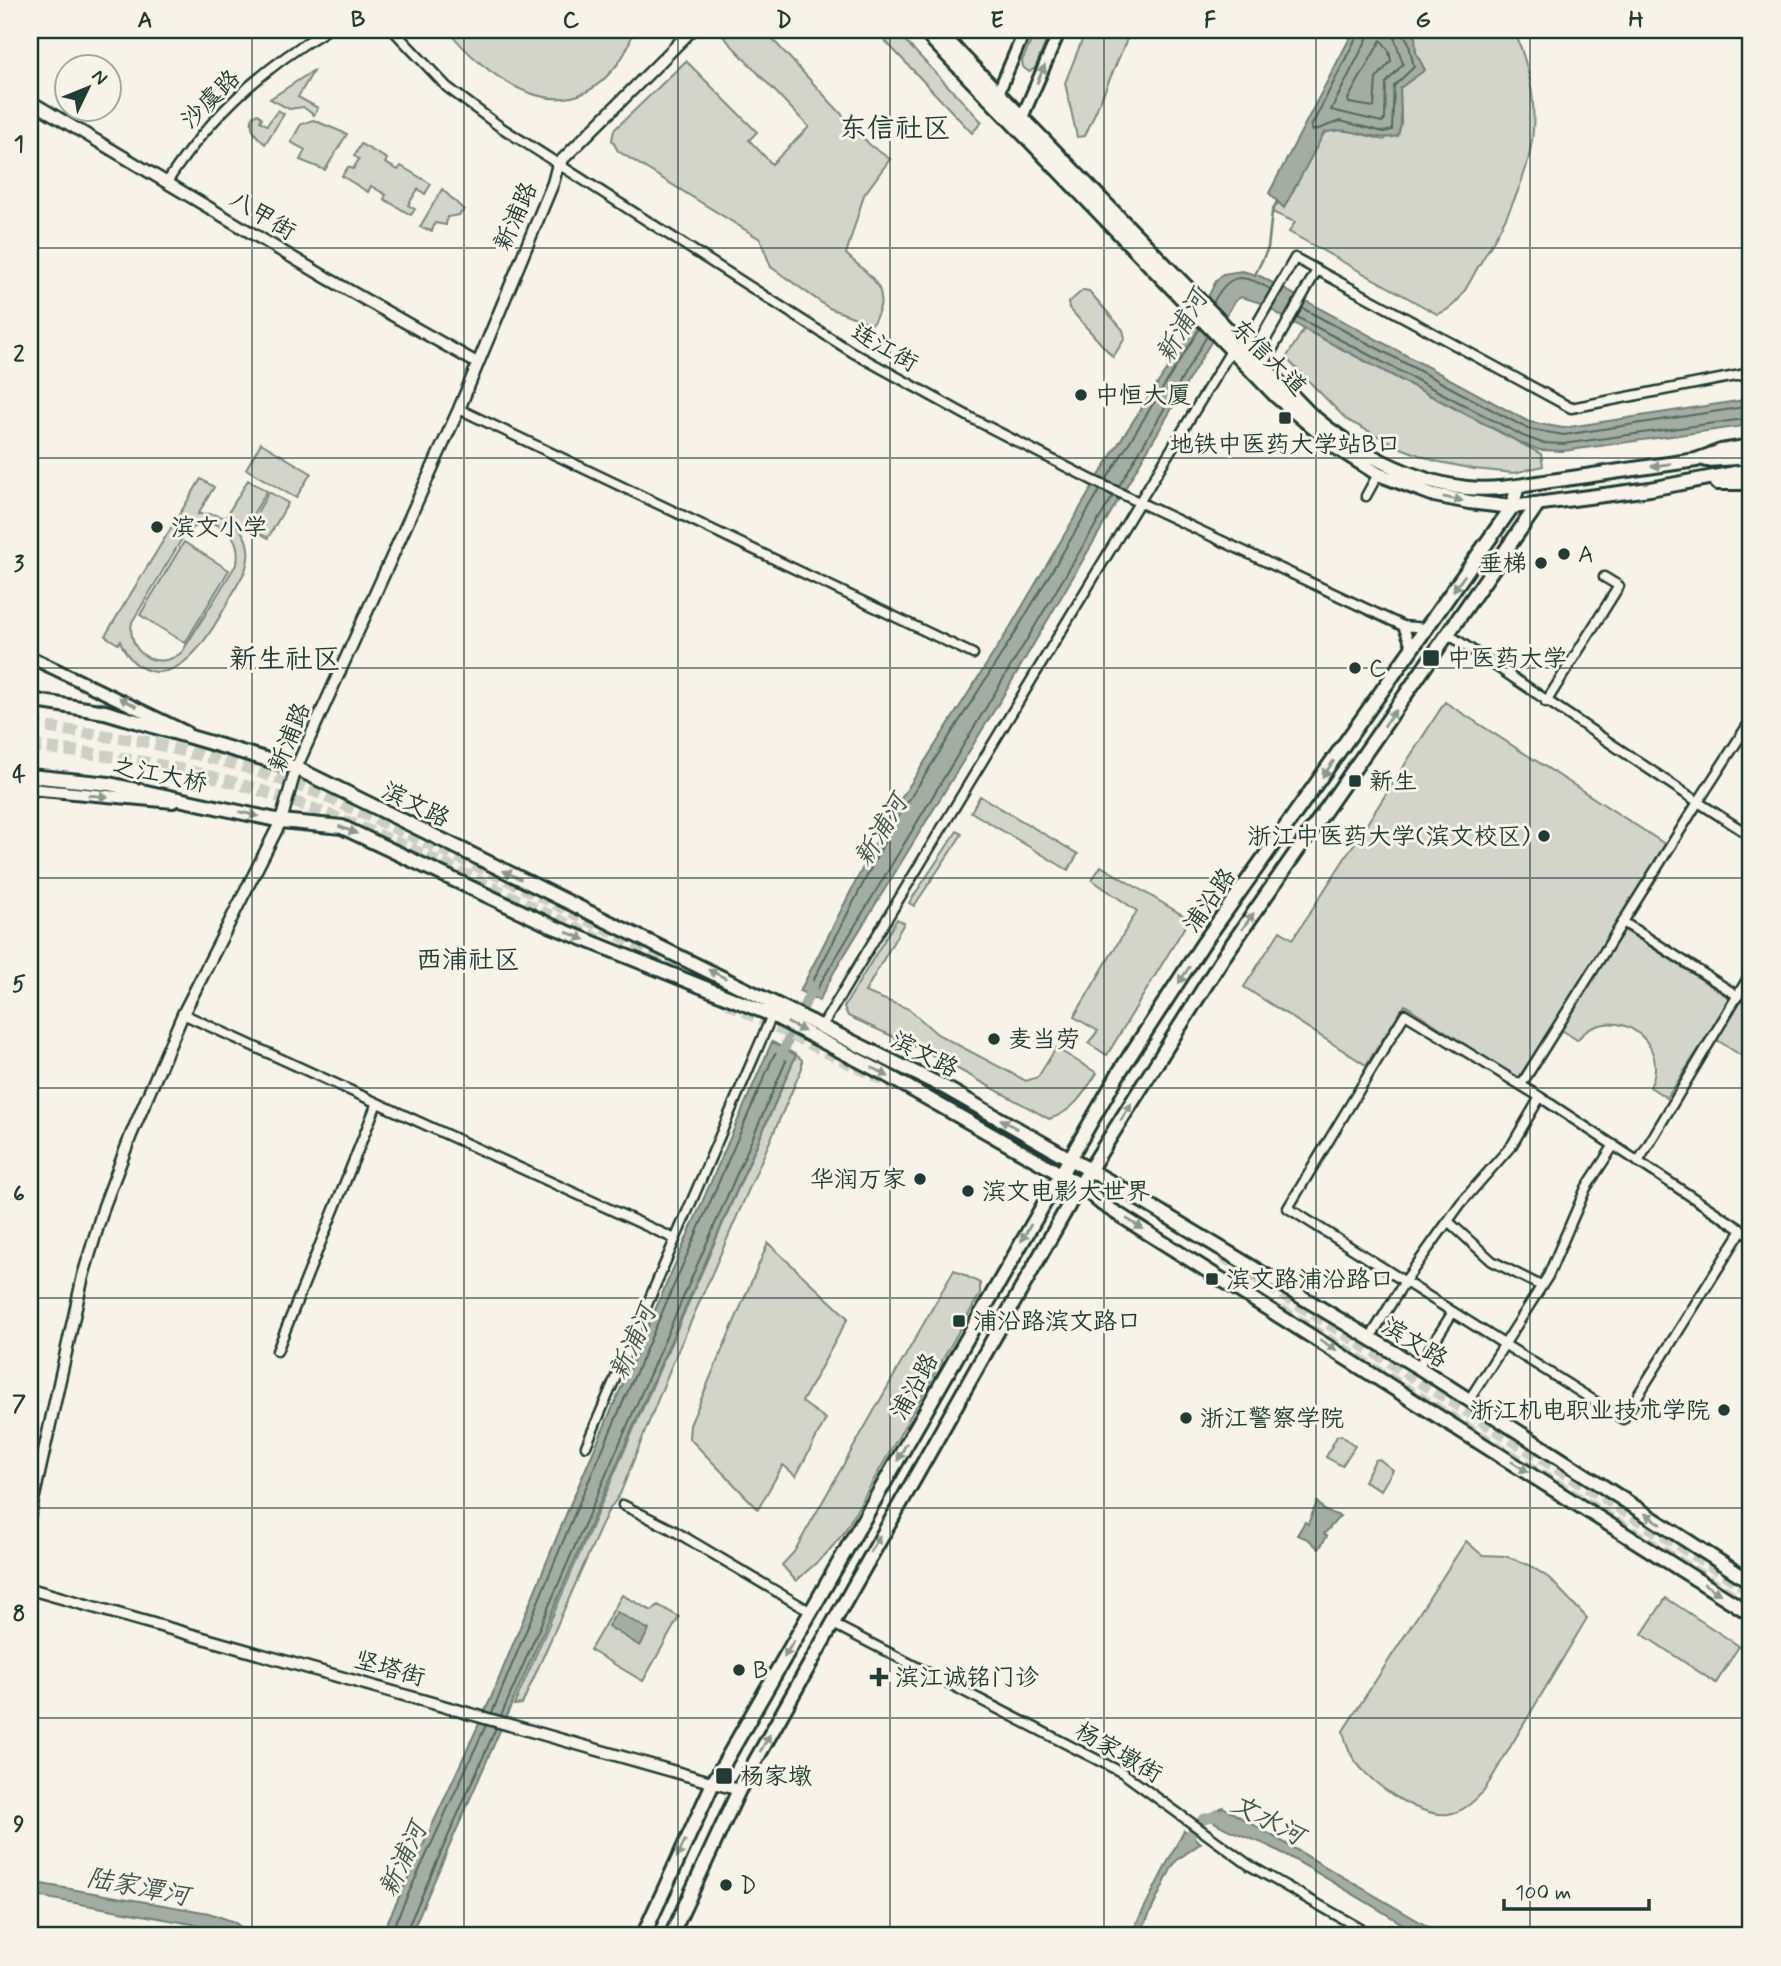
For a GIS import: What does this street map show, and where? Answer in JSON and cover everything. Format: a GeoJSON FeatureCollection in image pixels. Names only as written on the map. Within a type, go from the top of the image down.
{"type":"FeatureCollection","features":[{"type":"Feature","properties":{"kind":"main road","name":"东信大道"},"geometry":{"type":"LineString","coordinates":[[923,30],[1019,123],[1198,306],[1305,423],[1337,448],[1378,474],[1434,495],[1512,507],[1685,483],[1751,470]]}},
{"type":"Feature","properties":{"kind":"main road","name":"东信大道"},"geometry":{"type":"LineString","coordinates":[[937,30],[995,99]]}},
{"type":"Feature","properties":{"kind":"main road"},"geometry":{"type":"LineString","coordinates":[[995,99],[1025,30]]}},
{"type":"Feature","properties":{"kind":"main road"},"geometry":{"type":"LineString","coordinates":[[1019,123],[1060,30]]}},
{"type":"Feature","properties":{"kind":"main road","name":"东信大道"},"geometry":{"type":"LineString","coordinates":[[1238,348],[1263,366],[1327,429],[1387,464],[1416,477],[1448,485],[1470,488],[1518,486],[1696,460],[1751,457]]}},
{"type":"Feature","properties":{"kind":"main road","name":"东信大道"},"geometry":{"type":"LineString","coordinates":[[1696,460],[1721,450],[1751,446]]}},
{"type":"Feature","properties":{"kind":"main road","name":"东信大道"},"geometry":{"type":"LineString","coordinates":[[1685,483],[1751,482]]}},
{"type":"Feature","properties":{"kind":"main road"},"geometry":{"type":"LineString","coordinates":[[1518,486],[1538,504]]}},
{"type":"Feature","properties":{"kind":"main road","name":"浦沿路"},"geometry":{"type":"LineString","coordinates":[[643,1936],[714,1781],[1120,1071],[1202,945],[1512,507],[1518,486]]}},
{"type":"Feature","properties":{"kind":"main road","name":"浦沿路"},"geometry":{"type":"LineString","coordinates":[[671,1936],[739,1790],[1080,1185],[1224,956],[1538,504]]}},
{"type":"Feature","properties":{"kind":"main road","name":"滨文路"},"geometry":{"type":"LineString","coordinates":[[30,656],[117,696],[181,730],[296,768],[775,1009],[820,1040],[1080,1185],[1102,1204],[1751,1614]]}},
{"type":"Feature","properties":{"kind":"main road","name":"之江大桥"},"geometry":{"type":"LineString","coordinates":[[30,700],[105,712],[235,749]]}},
{"type":"Feature","properties":{"kind":"main road","name":"之江大桥"},"geometry":{"type":"LineString","coordinates":[[30,776],[109,784],[281,821]]}},
{"type":"Feature","properties":{"kind":"main road"},"geometry":{"type":"LineString","coordinates":[[30,789],[217,806]]}},
{"type":"Feature","properties":{"kind":"main road","name":"滨文路"},"geometry":{"type":"LineString","coordinates":[[281,821],[342,827],[554,927],[822,1026],[956,1093],[1090,1170],[1418,1367],[1751,1582]]}},
{"type":"Feature","properties":{"kind":"street","name":"沙虞路"},"geometry":{"type":"LineString","coordinates":[[167,182],[193,142],[246,88],[327,30]]}},
{"type":"Feature","properties":{"kind":"street","name":"连江街"},"geometry":{"type":"LineString","coordinates":[[393,30],[447,87],[499,126],[852,352],[975,420],[1092,480],[1403,626],[1426,628]]}},
{"type":"Feature","properties":{"kind":"street","name":"新浦路"},"geometry":{"type":"LineString","coordinates":[[30,1514],[90,1252],[131,1135],[183,1014],[281,821],[296,768],[458,409],[553,183],[558,164],[692,30]]}},
{"type":"Feature","properties":{"kind":"street","name":"八甲街"},"geometry":{"type":"LineString","coordinates":[[30,101],[477,363]]}},
{"type":"Feature","properties":{"kind":"street"},"geometry":{"type":"LineString","coordinates":[[822,1026],[1136,500],[1265,308],[1295,258],[1571,408],[1751,373]]}},
{"type":"Feature","properties":{"kind":"street"},"geometry":{"type":"LineString","coordinates":[[1263,366],[1317,270]]}},
{"type":"Feature","properties":{"kind":"street"},"geometry":{"type":"LineString","coordinates":[[458,409],[973,654]]}},
{"type":"Feature","properties":{"kind":"street"},"geometry":{"type":"LineString","coordinates":[[1366,496],[1378,474]]}},
{"type":"Feature","properties":{"kind":"street"},"geometry":{"type":"LineString","coordinates":[[1546,702],[1619,586],[1604,577]]}},
{"type":"Feature","properties":{"kind":"street"},"geometry":{"type":"LineString","coordinates":[[1403,626],[1412,648]]}},
{"type":"Feature","properties":{"kind":"street"},"geometry":{"type":"LineString","coordinates":[[1448,634],[1546,702],[1751,836]]}},
{"type":"Feature","properties":{"kind":"street"},"geometry":{"type":"LineString","coordinates":[[1521,1085],[1751,720]]}},
{"type":"Feature","properties":{"kind":"street"},"geometry":{"type":"LineString","coordinates":[[1623,922],[1738,996]]}},
{"type":"Feature","properties":{"kind":"street"},"geometry":{"type":"LineString","coordinates":[[1638,1162],[1751,973]]}},
{"type":"Feature","properties":{"kind":"street"},"geometry":{"type":"LineString","coordinates":[[586,1446],[775,1009]]}},
{"type":"Feature","properties":{"kind":"street"},"geometry":{"type":"LineString","coordinates":[[183,1014],[675,1239]]}},
{"type":"Feature","properties":{"kind":"street"},"geometry":{"type":"LineString","coordinates":[[1742,1230],[1623,1419],[1288,1208],[1405,1014],[1541,1097],[1751,1235]]}},
{"type":"Feature","properties":{"kind":"street"},"geometry":{"type":"LineString","coordinates":[[1370,1338],[1405,1281],[1461,1203],[1512,1144],[1541,1097]]}},
{"type":"Feature","properties":{"kind":"street"},"geometry":{"type":"LineString","coordinates":[[277,1351],[377,1102]]}},
{"type":"Feature","properties":{"kind":"street"},"geometry":{"type":"LineString","coordinates":[[1469,1400],[1541,1286],[1586,1188],[1614,1146]]}},
{"type":"Feature","properties":{"kind":"street"},"geometry":{"type":"LineString","coordinates":[[1449,1222],[1492,1261],[1541,1286]]}},
{"type":"Feature","properties":{"kind":"street"},"geometry":{"type":"LineString","coordinates":[[1418,1367],[1452,1312]]}},
{"type":"Feature","properties":{"kind":"street"},"geometry":{"type":"LineString","coordinates":[[623,1505],[671,1529],[811,1612]]}},
{"type":"Feature","properties":{"kind":"street","name":"坚塔街"},"geometry":{"type":"LineString","coordinates":[[30,1589],[739,1790]]}},
{"type":"Feature","properties":{"kind":"street","name":"杨家墩街"},"geometry":{"type":"LineString","coordinates":[[833,1624],[1123,1773],[1249,1865],[1373,1936]]}},
{"type":"Feature","properties":{"kind":"shaded area"},"geometry":{"type":"Polygon","coordinates":[[[448,30],[633,30],[624,55],[607,76],[587,91],[566,98],[544,97],[522,90],[500,78],[480,63],[448,30]]]}},
{"type":"Feature","properties":{"kind":"shaded area"},"geometry":{"type":"Polygon","coordinates":[[[764,30],[870,145],[890,159],[864,195],[846,254],[871,277],[880,292],[881,301],[872,324],[829,308],[771,267],[760,239],[618,151],[612,140],[614,130],[686,61],[757,132],[749,140],[772,164],[809,127],[719,32],[764,30]]]}},
{"type":"Feature","properties":{"kind":"shaded area"},"geometry":{"type":"Polygon","coordinates":[[[875,30],[895,30],[982,122],[972,133],[875,30]]]}},
{"type":"Feature","properties":{"kind":"shaded area"},"geometry":{"type":"Polygon","coordinates":[[[1036,30],[1051,30],[1035,68],[1029,72],[1023,67],[1022,61],[1036,30]]]}},
{"type":"Feature","properties":{"kind":"shaded area"},"geometry":{"type":"Polygon","coordinates":[[[1086,30],[1131,30],[1085,136],[1077,137],[1065,83],[1086,30]]]}},
{"type":"Feature","properties":{"kind":"shaded area"},"geometry":{"type":"Polygon","coordinates":[[[1400,30],[1514,30],[1526,64],[1532,95],[1530,153],[1522,181],[1496,237],[1462,295],[1451,307],[1437,314],[1289,232],[1295,222],[1272,212],[1324,133],[1339,128],[1384,140],[1401,124],[1400,88],[1424,70],[1416,53],[1414,35],[1400,30]]]}},
{"type":"Feature","properties":{"kind":"shaded area"},"geometry":{"type":"Polygon","coordinates":[[[314,70],[298,97],[318,108],[314,115],[303,107],[289,109],[270,99],[314,70]]]}},
{"type":"Feature","properties":{"kind":"shaded area"},"geometry":{"type":"Polygon","coordinates":[[[278,110],[284,114],[265,144],[253,131],[253,115],[258,114],[262,118],[260,121],[267,125],[278,110]]]}},
{"type":"Feature","properties":{"kind":"shaded area"},"geometry":{"type":"Polygon","coordinates":[[[313,120],[347,134],[325,170],[300,160],[305,150],[291,142],[301,124],[313,120]]]}},
{"type":"Feature","properties":{"kind":"shaded area"},"geometry":{"type":"Polygon","coordinates":[[[361,144],[387,159],[385,163],[398,170],[401,166],[431,184],[425,194],[418,189],[408,205],[415,209],[411,215],[384,199],[386,195],[371,186],[368,192],[342,176],[348,167],[353,169],[359,159],[354,156],[361,144]]]}},
{"type":"Feature","properties":{"kind":"shaded area"},"geometry":{"type":"Polygon","coordinates":[[[442,189],[464,210],[459,215],[447,217],[446,225],[435,223],[432,231],[420,227],[442,189]]]}},
{"type":"Feature","properties":{"kind":"shaded area"},"geometry":{"type":"Polygon","coordinates":[[[1083,290],[1089,291],[1123,330],[1125,338],[1113,357],[1069,308],[1068,303],[1083,290]]]}},
{"type":"Feature","properties":{"kind":"shaded area"},"geometry":{"type":"Polygon","coordinates":[[[1304,329],[1541,454],[1543,466],[1514,473],[1435,461],[1401,448],[1347,420],[1286,358],[1304,329]]]}},
{"type":"Feature","properties":{"kind":"shaded area"},"geometry":{"type":"Polygon","coordinates":[[[261,443],[311,473],[296,498],[246,469],[261,443]]]}},
{"type":"Feature","properties":{"kind":"shaded area"},"geometry":{"type":"Polygon","coordinates":[[[201,479],[214,487],[198,514],[211,514],[233,522],[246,539],[248,550],[243,575],[206,638],[180,665],[166,671],[150,671],[132,660],[120,641],[118,644],[105,636],[201,479]],[[205,523],[192,528],[183,537],[132,622],[134,642],[145,656],[163,660],[182,652],[237,563],[235,541],[226,530],[205,523]]]}},
{"type":"Feature","properties":{"kind":"shaded area"},"geometry":{"type":"Polygon","coordinates":[[[248,480],[267,491],[246,526],[227,515],[248,480]]]}},
{"type":"Feature","properties":{"kind":"shaded area"},"geometry":{"type":"Polygon","coordinates":[[[269,492],[288,503],[268,538],[249,527],[269,492]]]}},
{"type":"Feature","properties":{"kind":"shaded area"},"geometry":{"type":"Polygon","coordinates":[[[184,542],[229,570],[185,643],[140,615],[184,542]]]}},
{"type":"Feature","properties":{"kind":"shaded area"},"geometry":{"type":"Polygon","coordinates":[[[1445,702],[1668,846],[1518,1079],[1405,1005],[1366,1065],[1244,987],[1280,931],[1293,939],[1445,702]]]}},
{"type":"Feature","properties":{"kind":"shaded area"},"geometry":{"type":"Polygon","coordinates":[[[980,796],[1078,854],[1068,870],[971,812],[980,796]]]}},
{"type":"Feature","properties":{"kind":"shaded area"},"geometry":{"type":"Polygon","coordinates":[[[957,831],[962,834],[914,906],[909,903],[957,831]]]}},
{"type":"Feature","properties":{"kind":"shaded area"},"geometry":{"type":"Polygon","coordinates":[[[1101,866],[1184,916],[1187,923],[1107,1055],[1088,1043],[1098,1031],[1074,1017],[1137,911],[1092,880],[1101,866]]]}},
{"type":"Feature","properties":{"kind":"shaded area"},"geometry":{"type":"Polygon","coordinates":[[[897,919],[904,923],[865,992],[909,1009],[937,1034],[1026,1081],[1038,1077],[1056,1048],[1097,1073],[1071,1107],[1049,1119],[927,1052],[848,1016],[844,1007],[897,919]]]}},
{"type":"Feature","properties":{"kind":"shaded area"},"geometry":{"type":"Polygon","coordinates":[[[1623,929],[1731,999],[1667,1098],[1650,1087],[1655,1070],[1653,1054],[1646,1041],[1635,1031],[1621,1025],[1606,1024],[1591,1029],[1577,1040],[1559,1028],[1623,929]]]}},
{"type":"Feature","properties":{"kind":"shaded area"},"geometry":{"type":"Polygon","coordinates":[[[1751,980],[1751,1062],[1714,1038],[1751,980]]]}},
{"type":"Feature","properties":{"kind":"shaded area"},"geometry":{"type":"Polygon","coordinates":[[[796,1055],[802,1060],[802,1068],[671,1367],[620,1494],[607,1513],[522,1704],[514,1705],[796,1055]]]}},
{"type":"Feature","properties":{"kind":"shaded area"},"geometry":{"type":"Polygon","coordinates":[[[768,1243],[848,1318],[802,1402],[826,1419],[796,1476],[783,1465],[758,1509],[689,1438],[690,1425],[768,1243]]]}},
{"type":"Feature","properties":{"kind":"shaded area"},"geometry":{"type":"Polygon","coordinates":[[[954,1270],[980,1283],[980,1294],[843,1534],[826,1554],[796,1581],[782,1565],[794,1552],[954,1270]]]}},
{"type":"Feature","properties":{"kind":"shaded area"},"geometry":{"type":"Polygon","coordinates":[[[1341,1435],[1355,1446],[1342,1466],[1326,1457],[1337,1436],[1341,1435]]]}},
{"type":"Feature","properties":{"kind":"shaded area"},"geometry":{"type":"Polygon","coordinates":[[[1379,1459],[1393,1470],[1381,1490],[1364,1481],[1375,1460],[1379,1459]]]}},
{"type":"Feature","properties":{"kind":"shaded area"},"geometry":{"type":"Polygon","coordinates":[[[1466,1541],[1482,1555],[1505,1556],[1529,1565],[1549,1578],[1587,1618],[1484,1791],[1459,1811],[1436,1814],[1407,1803],[1378,1785],[1356,1763],[1343,1731],[1466,1541]]]}},
{"type":"Feature","properties":{"kind":"shaded area"},"geometry":{"type":"Polygon","coordinates":[[[622,1595],[652,1611],[658,1605],[679,1617],[643,1681],[590,1650],[622,1595]]]}},
{"type":"Feature","properties":{"kind":"shaded area"},"geometry":{"type":"Polygon","coordinates":[[[1666,1598],[1739,1646],[1716,1683],[1642,1634],[1666,1598]]]}},
{"type":"Feature","properties":{"kind":"water"},"geometry":{"type":"Polygon","coordinates":[[[1354,30],[1400,30],[1415,35],[1416,53],[1425,70],[1400,88],[1401,124],[1398,136],[1388,138],[1344,131],[1324,133],[1284,208],[1269,193],[1354,30]]]}},
{"type":"Feature","properties":{"kind":"water"},"geometry":{"type":"Polygon","coordinates":[[[1242,271],[1260,276],[1529,422],[1563,428],[1751,399],[1751,425],[1563,451],[1540,450],[1521,443],[1258,302],[1241,297],[1235,301],[1006,691],[834,972],[819,1001],[800,991],[885,824],[1009,629],[1113,452],[1188,337],[1216,281],[1223,274],[1242,271]]]}},
{"type":"Feature","properties":{"kind":"water"},"geometry":{"type":"Polygon","coordinates":[[[772,1042],[796,1055],[410,1936],[381,1936],[491,1698],[570,1505],[772,1042]]]}},
{"type":"Feature","properties":{"kind":"water"},"geometry":{"type":"Polygon","coordinates":[[[1317,1502],[1325,1511],[1340,1516],[1324,1534],[1327,1536],[1319,1549],[1308,1539],[1297,1535],[1305,1522],[1308,1524],[1317,1502]]]}},
{"type":"Feature","properties":{"kind":"water"},"geometry":{"type":"Polygon","coordinates":[[[617,1612],[649,1630],[640,1646],[608,1626],[617,1612]]]}},
{"type":"Feature","properties":{"kind":"water"},"geometry":{"type":"Polygon","coordinates":[[[1223,1807],[1444,1936],[1423,1936],[1292,1858],[1238,1834],[1206,1816],[1223,1807]]]}},
{"type":"Feature","properties":{"kind":"water"},"geometry":{"type":"Polygon","coordinates":[[[1184,1830],[1201,1843],[1177,1860],[1139,1936],[1130,1936],[1184,1830]]]}},
{"type":"Feature","properties":{"kind":"water"},"geometry":{"type":"Polygon","coordinates":[[[30,1882],[209,1913],[234,1922],[253,1936],[223,1936],[203,1926],[30,1895],[30,1882]]]}},
{"type":"Feature","properties":{"kind":"waterway"},"geometry":{"type":"LineString","coordinates":[[1255,275],[1268,248],[1272,212],[1277,201]]}},
{"type":"Feature","properties":{"kind":"waterway","name":"新浦河"},"geometry":{"type":"LineString","coordinates":[[779,1060],[813,986]]}},
{"type":"Feature","properties":{"kind":"waterway","name":"文水河"},"geometry":{"type":"LineString","coordinates":[[1182,1845],[1203,1819],[1218,1815]]}},
{"type":"Feature","properties":{"kind":"tunnel"},"geometry":{"type":"LineString","coordinates":[[30,725],[148,742],[242,766],[314,791],[508,880],[748,1000]]}},
{"type":"Feature","properties":{"kind":"tunnel"},"geometry":{"type":"LineString","coordinates":[[30,746],[153,764],[214,777],[274,795],[398,843],[599,940]]}},
{"type":"Feature","properties":{"kind":"tunnel"},"geometry":{"type":"LineString","coordinates":[[728,1003],[897,1087]]}},
{"type":"Feature","properties":{"kind":"tunnel"},"geometry":{"type":"LineString","coordinates":[[886,1069],[1008,1129]]}},
{"type":"Feature","properties":{"kind":"tunnel"},"geometry":{"type":"LineString","coordinates":[[1222,1256],[1751,1591]]}},
{"type":"Feature","properties":{"kind":"tunnel"},"geometry":{"type":"LineString","coordinates":[[1281,1310],[1739,1600]]}},
{"type":"Feature","properties":{"kind":"place","name":"中恒大厦"},"geometry":{"type":"Point","coordinates":[1081,395]}},
{"type":"Feature","properties":{"kind":"place","name":"地铁中医药大学站B口"},"geometry":{"type":"Point","coordinates":[1285,418]}},
{"type":"Feature","properties":{"kind":"place","name":"滨文小学"},"geometry":{"type":"Point","coordinates":[157,527]}},
{"type":"Feature","properties":{"kind":"place","name":"A"},"geometry":{"type":"Point","coordinates":[1564,554]}},
{"type":"Feature","properties":{"kind":"place","name":"垂梯"},"geometry":{"type":"Point","coordinates":[1541,563]}},
{"type":"Feature","properties":{"kind":"place","name":"中医药大学"},"geometry":{"type":"Point","coordinates":[1431,658]}},
{"type":"Feature","properties":{"kind":"place","name":"C"},"geometry":{"type":"Point","coordinates":[1355,668]}},
{"type":"Feature","properties":{"kind":"place","name":"新生"},"geometry":{"type":"Point","coordinates":[1355,781]}},
{"type":"Feature","properties":{"kind":"place","name":"浙江中医药大学(滨文校区)"},"geometry":{"type":"Point","coordinates":[1544,836]}},
{"type":"Feature","properties":{"kind":"place","name":"麦当劳"},"geometry":{"type":"Point","coordinates":[994,1039]}},
{"type":"Feature","properties":{"kind":"place","name":"华润万家"},"geometry":{"type":"Point","coordinates":[920,1179]}},
{"type":"Feature","properties":{"kind":"place","name":"滨文电影大世界"},"geometry":{"type":"Point","coordinates":[968,1191]}},
{"type":"Feature","properties":{"kind":"place","name":"滨文路浦沿路口"},"geometry":{"type":"Point","coordinates":[1212,1279]}},
{"type":"Feature","properties":{"kind":"place","name":"浦沿路滨文路口"},"geometry":{"type":"Point","coordinates":[959,1321]}},
{"type":"Feature","properties":{"kind":"place","name":"浙江机电职业技术学院"},"geometry":{"type":"Point","coordinates":[1724,1410]}},
{"type":"Feature","properties":{"kind":"place","name":"浙江警察学院"},"geometry":{"type":"Point","coordinates":[1186,1418]}},
{"type":"Feature","properties":{"kind":"place","name":"B"},"geometry":{"type":"Point","coordinates":[739,1670]}},
{"type":"Feature","properties":{"kind":"place","name":"滨江诚铭门诊"},"geometry":{"type":"Point","coordinates":[879,1677]}},
{"type":"Feature","properties":{"kind":"place","name":"杨家墩"},"geometry":{"type":"Point","coordinates":[724,1776]}},
{"type":"Feature","properties":{"kind":"place","name":"D"},"geometry":{"type":"Point","coordinates":[726,1885]}},
{"type":"Feature","properties":{"kind":"district","name":"东信社区"},"geometry":{"type":"Point","coordinates":[895,127]}},
{"type":"Feature","properties":{"kind":"district","name":"新生社区"},"geometry":{"type":"Point","coordinates":[285,658]}},
{"type":"Feature","properties":{"kind":"district","name":"西浦社区"},"geometry":{"type":"Point","coordinates":[468,959]}},
{"type":"Feature","properties":{"kind":"water label","name":"陆家潭河"},"geometry":{"type":"Point","coordinates":[138,1886]}}]}
